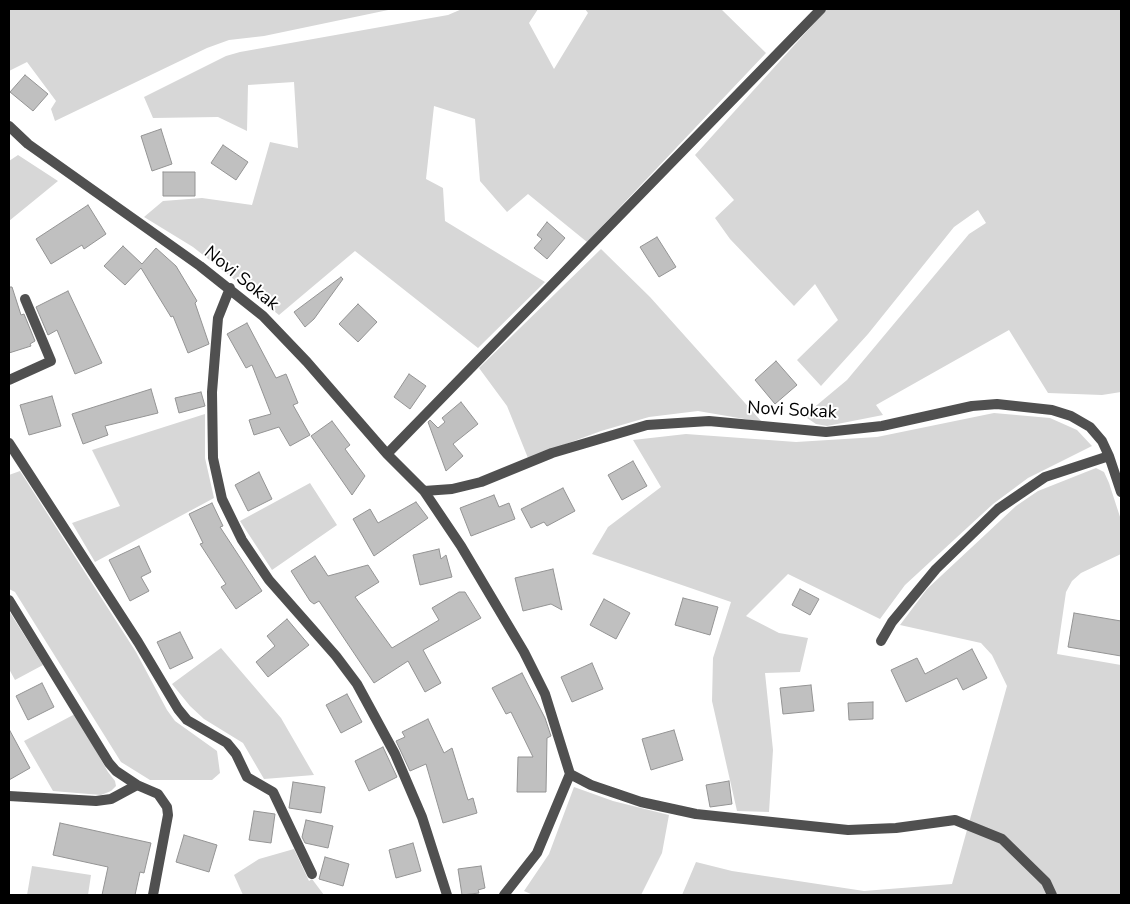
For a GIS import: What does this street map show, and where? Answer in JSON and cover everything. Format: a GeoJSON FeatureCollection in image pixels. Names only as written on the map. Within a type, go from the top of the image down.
{"type":"FeatureCollection","features":[{"type":"Feature","properties":{"kind":"street"},"geometry":{"type":"LineString","coordinates":[[386,454],[821,9]]}},
{"type":"Feature","properties":{"kind":"street","name":"Novi Sokak"},"geometry":{"type":"LineString","coordinates":[[9,126],[28,144],[230,288],[263,316],[386,454],[424,490],[461,546],[524,652],[545,694],[570,774]]}},
{"type":"Feature","properties":{"kind":"street"},"geometry":{"type":"LineString","coordinates":[[230,288],[218,318],[212,392],[213,458],[222,499],[242,540],[265,574],[347,670],[366,700],[394,754],[422,817],[447,895]]}},
{"type":"Feature","properties":{"kind":"street"},"geometry":{"type":"LineString","coordinates":[[9,380],[51,360],[25,299]]}},
{"type":"Feature","properties":{"kind":"street","name":"Novi Sokak"},"geometry":{"type":"LineString","coordinates":[[424,490],[452,489],[482,482],[552,453],[646,425],[709,422],[826,432],[882,426],[972,406],[997,404],[1052,410],[1071,416],[1090,427],[1102,441],[1121,492]]}},
{"type":"Feature","properties":{"kind":"street"},"geometry":{"type":"LineString","coordinates":[[9,443],[138,642],[178,709],[187,720],[227,744],[236,754],[247,777],[273,792],[312,874]]}},
{"type":"Feature","properties":{"kind":"street"},"geometry":{"type":"LineString","coordinates":[[881,641],[892,622],[936,569],[998,509],[1045,477],[1108,456]]}},
{"type":"Feature","properties":{"kind":"street"},"geometry":{"type":"LineString","coordinates":[[9,600],[109,763],[116,771],[137,785],[158,794],[168,807],[153,895]]}},
{"type":"Feature","properties":{"kind":"street"},"geometry":{"type":"LineString","coordinates":[[504,895],[537,853],[570,774],[591,785],[641,802],[696,814],[848,830],[896,828],[955,820],[1002,839],[1046,882],[1052,895]]}},
{"type":"Feature","properties":{"kind":"street"},"geometry":{"type":"LineString","coordinates":[[9,796],[96,801],[111,799],[137,785]]}},
{"type":"Feature","properties":{"kind":"shaded area"},"geometry":{"type":"Polygon","coordinates":[[[9,9],[393,9],[264,36],[229,40],[207,48],[55,121],[51,109],[56,101],[27,62],[9,71],[9,9]]]}},
{"type":"Feature","properties":{"kind":"shaded area"},"geometry":{"type":"Polygon","coordinates":[[[462,9],[538,9],[529,23],[554,69],[588,13],[585,9],[721,9],[766,53],[587,242],[528,194],[507,212],[480,181],[475,119],[434,106],[426,179],[443,188],[445,221],[545,282],[478,348],[355,251],[279,315],[193,247],[144,217],[163,201],[202,198],[252,205],[270,142],[298,148],[294,82],[248,85],[247,131],[218,117],[153,118],[144,97],[226,56],[240,52],[448,15],[462,9]]]}},
{"type":"Feature","properties":{"kind":"shaded area"},"geometry":{"type":"Polygon","coordinates":[[[827,9],[1121,9],[1121,392],[1102,395],[1048,393],[1009,330],[876,405],[883,415],[827,426],[816,424],[807,418],[811,410],[847,380],[969,234],[986,223],[978,210],[954,227],[868,334],[821,386],[797,360],[838,320],[815,284],[794,306],[730,239],[715,218],[734,200],[695,155],[827,9]]]}},
{"type":"Feature","properties":{"kind":"shaded area"},"geometry":{"type":"Polygon","coordinates":[[[18,155],[58,181],[9,221],[9,161],[18,155]]]}},
{"type":"Feature","properties":{"kind":"shaded area"},"geometry":{"type":"Polygon","coordinates":[[[601,249],[650,297],[762,422],[698,411],[649,417],[601,431],[528,458],[507,406],[479,368],[601,249]]]}},
{"type":"Feature","properties":{"kind":"shaded area"},"geometry":{"type":"Polygon","coordinates":[[[994,413],[1050,418],[1077,430],[1092,446],[1028,478],[993,504],[905,585],[880,619],[788,574],[746,616],[779,633],[808,638],[800,672],[765,673],[773,750],[769,812],[737,811],[712,701],[713,658],[731,602],[592,554],[608,527],[661,487],[633,440],[686,434],[796,442],[877,437],[994,413]]]}},
{"type":"Feature","properties":{"kind":"shaded area"},"geometry":{"type":"Polygon","coordinates":[[[205,414],[205,458],[214,498],[95,562],[72,523],[120,506],[92,450],[205,414]]]}},
{"type":"Feature","properties":{"kind":"shaded area"},"geometry":{"type":"Polygon","coordinates":[[[1096,468],[1104,472],[1121,520],[1121,554],[1081,573],[1072,581],[1066,592],[1057,654],[1121,665],[1121,895],[682,895],[696,862],[732,871],[864,891],[952,884],[1007,686],[992,655],[981,643],[900,625],[927,589],[1016,506],[1038,491],[1096,468]]]}},
{"type":"Feature","properties":{"kind":"shaded area"},"geometry":{"type":"Polygon","coordinates":[[[20,471],[136,652],[167,710],[175,721],[217,751],[220,773],[212,780],[150,780],[121,762],[15,592],[9,589],[9,475],[20,471]]]}},
{"type":"Feature","properties":{"kind":"shaded area"},"geometry":{"type":"Polygon","coordinates":[[[310,483],[337,525],[272,570],[240,521],[310,483]]]}},
{"type":"Feature","properties":{"kind":"shaded area"},"geometry":{"type":"Polygon","coordinates":[[[9,611],[43,665],[15,680],[9,669],[9,611]]]}},
{"type":"Feature","properties":{"kind":"shaded area"},"geometry":{"type":"Polygon","coordinates":[[[221,648],[281,718],[314,775],[264,779],[243,743],[204,719],[190,706],[172,684],[221,648]]]}},
{"type":"Feature","properties":{"kind":"shaded area"},"geometry":{"type":"Polygon","coordinates":[[[75,714],[115,781],[116,786],[111,791],[101,795],[53,791],[24,741],[75,714]]]}},
{"type":"Feature","properties":{"kind":"shaded area"},"geometry":{"type":"Polygon","coordinates":[[[574,787],[613,801],[669,815],[662,853],[641,895],[533,895],[524,891],[549,854],[574,787]]]}},
{"type":"Feature","properties":{"kind":"shaded area"},"geometry":{"type":"Polygon","coordinates":[[[294,849],[309,881],[312,879],[324,895],[243,895],[234,875],[259,859],[294,849]]]}},
{"type":"Feature","properties":{"kind":"shaded area"},"geometry":{"type":"Polygon","coordinates":[[[32,866],[91,875],[88,895],[27,895],[32,866]]]}},
{"type":"Feature","properties":{"kind":"building"},"geometry":{"type":"Polygon","coordinates":[[[25,75],[48,94],[33,111],[10,92],[25,75]]]}},
{"type":"Feature","properties":{"kind":"building"},"geometry":{"type":"Polygon","coordinates":[[[161,129],[172,164],[152,171],[141,136],[161,129]]]}},
{"type":"Feature","properties":{"kind":"building"},"geometry":{"type":"Polygon","coordinates":[[[223,145],[248,162],[236,180],[211,163],[223,145]]]}},
{"type":"Feature","properties":{"kind":"building"},"geometry":{"type":"Polygon","coordinates":[[[163,172],[195,172],[195,196],[163,196],[163,172]]]}},
{"type":"Feature","properties":{"kind":"building"},"geometry":{"type":"Polygon","coordinates":[[[88,205],[106,234],[84,249],[82,245],[51,264],[36,239],[88,205]]]}},
{"type":"Feature","properties":{"kind":"building"},"geometry":{"type":"Polygon","coordinates":[[[547,222],[565,238],[547,259],[534,248],[542,239],[537,235],[547,222]]]}},
{"type":"Feature","properties":{"kind":"building"},"geometry":{"type":"Polygon","coordinates":[[[657,237],[676,267],[659,277],[640,247],[657,237]]]}},
{"type":"Feature","properties":{"kind":"building"},"geometry":{"type":"Polygon","coordinates":[[[123,246],[142,264],[156,248],[176,266],[197,301],[195,303],[209,344],[188,353],[173,316],[171,317],[141,268],[125,285],[104,266],[123,246]]]}},
{"type":"Feature","properties":{"kind":"building"},"geometry":{"type":"Polygon","coordinates":[[[341,277],[343,279],[314,319],[305,327],[294,312],[341,277]]]}},
{"type":"Feature","properties":{"kind":"building"},"geometry":{"type":"Polygon","coordinates":[[[9,287],[12,287],[21,315],[24,314],[35,341],[30,344],[31,346],[9,353],[9,287]]]}},
{"type":"Feature","properties":{"kind":"building"},"geometry":{"type":"Polygon","coordinates":[[[68,291],[102,363],[75,374],[57,330],[48,335],[36,307],[68,291]]]}},
{"type":"Feature","properties":{"kind":"building"},"geometry":{"type":"Polygon","coordinates":[[[358,304],[377,322],[358,342],[339,324],[358,304]]]}},
{"type":"Feature","properties":{"kind":"building"},"geometry":{"type":"Polygon","coordinates":[[[247,323],[276,378],[286,374],[298,403],[293,405],[310,435],[290,446],[279,427],[254,435],[249,420],[271,414],[252,365],[246,368],[227,334],[247,323]]]}},
{"type":"Feature","properties":{"kind":"building"},"geometry":{"type":"Polygon","coordinates":[[[776,361],[797,385],[775,404],[755,380],[776,361]]]}},
{"type":"Feature","properties":{"kind":"building"},"geometry":{"type":"Polygon","coordinates":[[[409,374],[426,386],[410,409],[394,397],[409,374]]]}},
{"type":"Feature","properties":{"kind":"building"},"geometry":{"type":"Polygon","coordinates":[[[151,389],[158,413],[105,426],[108,435],[83,444],[72,414],[151,389]]]}},
{"type":"Feature","properties":{"kind":"building"},"geometry":{"type":"Polygon","coordinates":[[[201,392],[205,406],[179,413],[175,398],[201,392]]]}},
{"type":"Feature","properties":{"kind":"building"},"geometry":{"type":"Polygon","coordinates":[[[52,396],[61,426],[29,435],[20,405],[52,396]]]}},
{"type":"Feature","properties":{"kind":"building"},"geometry":{"type":"Polygon","coordinates":[[[461,402],[478,424],[453,444],[463,456],[446,471],[428,422],[430,420],[438,428],[445,422],[442,418],[461,402]]]}},
{"type":"Feature","properties":{"kind":"building"},"geometry":{"type":"Polygon","coordinates":[[[332,421],[350,445],[345,449],[365,476],[352,495],[311,436],[332,421]]]}},
{"type":"Feature","properties":{"kind":"building"},"geometry":{"type":"Polygon","coordinates":[[[633,461],[647,486],[622,500],[608,475],[633,461]]]}},
{"type":"Feature","properties":{"kind":"building"},"geometry":{"type":"Polygon","coordinates":[[[259,472],[272,499],[248,511],[235,485],[259,472]]]}},
{"type":"Feature","properties":{"kind":"building"},"geometry":{"type":"Polygon","coordinates":[[[563,488],[575,511],[547,526],[544,522],[531,528],[521,509],[563,488]]]}},
{"type":"Feature","properties":{"kind":"building"},"geometry":{"type":"Polygon","coordinates":[[[494,495],[499,507],[509,503],[515,519],[471,536],[460,508],[494,495]]]}},
{"type":"Feature","properties":{"kind":"building"},"geometry":{"type":"Polygon","coordinates":[[[416,502],[428,518],[374,556],[353,519],[370,509],[378,523],[416,502]]]}},
{"type":"Feature","properties":{"kind":"building"},"geometry":{"type":"Polygon","coordinates":[[[212,503],[223,526],[220,527],[262,591],[236,609],[221,587],[226,584],[200,544],[203,543],[189,514],[212,503]]]}},
{"type":"Feature","properties":{"kind":"building"},"geometry":{"type":"Polygon","coordinates":[[[139,546],[151,572],[141,577],[149,591],[130,601],[109,560],[139,546]]]}},
{"type":"Feature","properties":{"kind":"building"},"geometry":{"type":"Polygon","coordinates":[[[439,549],[441,559],[446,555],[452,577],[420,585],[413,555],[439,549]]]}},
{"type":"Feature","properties":{"kind":"building"},"geometry":{"type":"Polygon","coordinates":[[[315,556],[328,576],[368,565],[379,582],[355,597],[392,648],[439,620],[432,608],[459,592],[465,592],[481,618],[423,650],[441,683],[425,692],[408,661],[374,683],[319,601],[314,604],[310,601],[291,571],[315,556]]]}},
{"type":"Feature","properties":{"kind":"building"},"geometry":{"type":"Polygon","coordinates":[[[553,569],[562,610],[551,604],[523,611],[515,578],[553,569]]]}},
{"type":"Feature","properties":{"kind":"building"},"geometry":{"type":"Polygon","coordinates":[[[800,589],[819,599],[810,615],[792,605],[800,589]]]}},
{"type":"Feature","properties":{"kind":"building"},"geometry":{"type":"Polygon","coordinates":[[[683,598],[718,607],[710,635],[675,625],[683,598]]]}},
{"type":"Feature","properties":{"kind":"building"},"geometry":{"type":"Polygon","coordinates":[[[604,599],[630,613],[616,639],[590,625],[604,599]]]}},
{"type":"Feature","properties":{"kind":"building"},"geometry":{"type":"Polygon","coordinates":[[[1074,613],[1121,621],[1121,656],[1068,647],[1074,613]]]}},
{"type":"Feature","properties":{"kind":"building"},"geometry":{"type":"Polygon","coordinates":[[[287,619],[309,645],[268,677],[256,662],[275,646],[267,636],[287,619]]]}},
{"type":"Feature","properties":{"kind":"building"},"geometry":{"type":"Polygon","coordinates":[[[180,632],[193,658],[170,669],[157,642],[180,632]]]}},
{"type":"Feature","properties":{"kind":"building"},"geometry":{"type":"Polygon","coordinates":[[[972,649],[987,678],[963,690],[957,678],[906,702],[891,670],[917,658],[925,674],[972,649]]]}},
{"type":"Feature","properties":{"kind":"building"},"geometry":{"type":"Polygon","coordinates":[[[592,663],[603,689],[572,702],[561,677],[592,663]]]}},
{"type":"Feature","properties":{"kind":"building"},"geometry":{"type":"Polygon","coordinates":[[[522,673],[545,718],[551,736],[547,738],[546,792],[517,792],[518,757],[533,757],[511,712],[506,714],[492,688],[522,673]]]}},
{"type":"Feature","properties":{"kind":"building"},"geometry":{"type":"Polygon","coordinates":[[[42,683],[54,707],[28,720],[16,696],[42,683]]]}},
{"type":"Feature","properties":{"kind":"building"},"geometry":{"type":"Polygon","coordinates":[[[811,685],[814,711],[783,714],[780,688],[811,685]]]}},
{"type":"Feature","properties":{"kind":"building"},"geometry":{"type":"Polygon","coordinates":[[[347,694],[362,722],[341,733],[326,705],[347,694]]]}},
{"type":"Feature","properties":{"kind":"building"},"geometry":{"type":"Polygon","coordinates":[[[873,702],[873,719],[849,720],[848,703],[873,702]]]}},
{"type":"Feature","properties":{"kind":"building"},"geometry":{"type":"Polygon","coordinates":[[[428,719],[444,753],[452,748],[468,800],[473,798],[477,813],[443,823],[426,764],[410,771],[396,741],[405,737],[402,732],[428,719]]]}},
{"type":"Feature","properties":{"kind":"building"},"geometry":{"type":"Polygon","coordinates":[[[9,729],[30,768],[9,780],[9,729]]]}},
{"type":"Feature","properties":{"kind":"building"},"geometry":{"type":"Polygon","coordinates":[[[674,730],[683,760],[651,770],[642,739],[674,730]]]}},
{"type":"Feature","properties":{"kind":"building"},"geometry":{"type":"Polygon","coordinates":[[[383,747],[397,777],[369,791],[355,761],[383,747]]]}},
{"type":"Feature","properties":{"kind":"building"},"geometry":{"type":"Polygon","coordinates":[[[729,781],[732,804],[710,807],[706,785],[729,781]]]}},
{"type":"Feature","properties":{"kind":"building"},"geometry":{"type":"Polygon","coordinates":[[[293,782],[325,787],[321,813],[289,808],[293,782]]]}},
{"type":"Feature","properties":{"kind":"building"},"geometry":{"type":"Polygon","coordinates":[[[254,811],[275,814],[271,843],[249,840],[254,811]]]}},
{"type":"Feature","properties":{"kind":"building"},"geometry":{"type":"Polygon","coordinates":[[[306,820],[333,826],[328,848],[305,843],[302,837],[306,820]]]}},
{"type":"Feature","properties":{"kind":"building"},"geometry":{"type":"Polygon","coordinates":[[[60,823],[151,843],[144,873],[140,872],[135,895],[102,895],[108,867],[53,855],[60,823]]]}},
{"type":"Feature","properties":{"kind":"building"},"geometry":{"type":"Polygon","coordinates":[[[184,835],[217,845],[209,872],[176,862],[184,835]]]}},
{"type":"Feature","properties":{"kind":"building"},"geometry":{"type":"Polygon","coordinates":[[[413,843],[421,871],[396,878],[389,850],[413,843]]]}},
{"type":"Feature","properties":{"kind":"building"},"geometry":{"type":"Polygon","coordinates":[[[325,857],[349,864],[343,886],[319,879],[325,857]]]}},
{"type":"Feature","properties":{"kind":"building"},"geometry":{"type":"Polygon","coordinates":[[[481,866],[485,888],[478,890],[479,893],[462,895],[458,869],[481,866]]]}}]}
